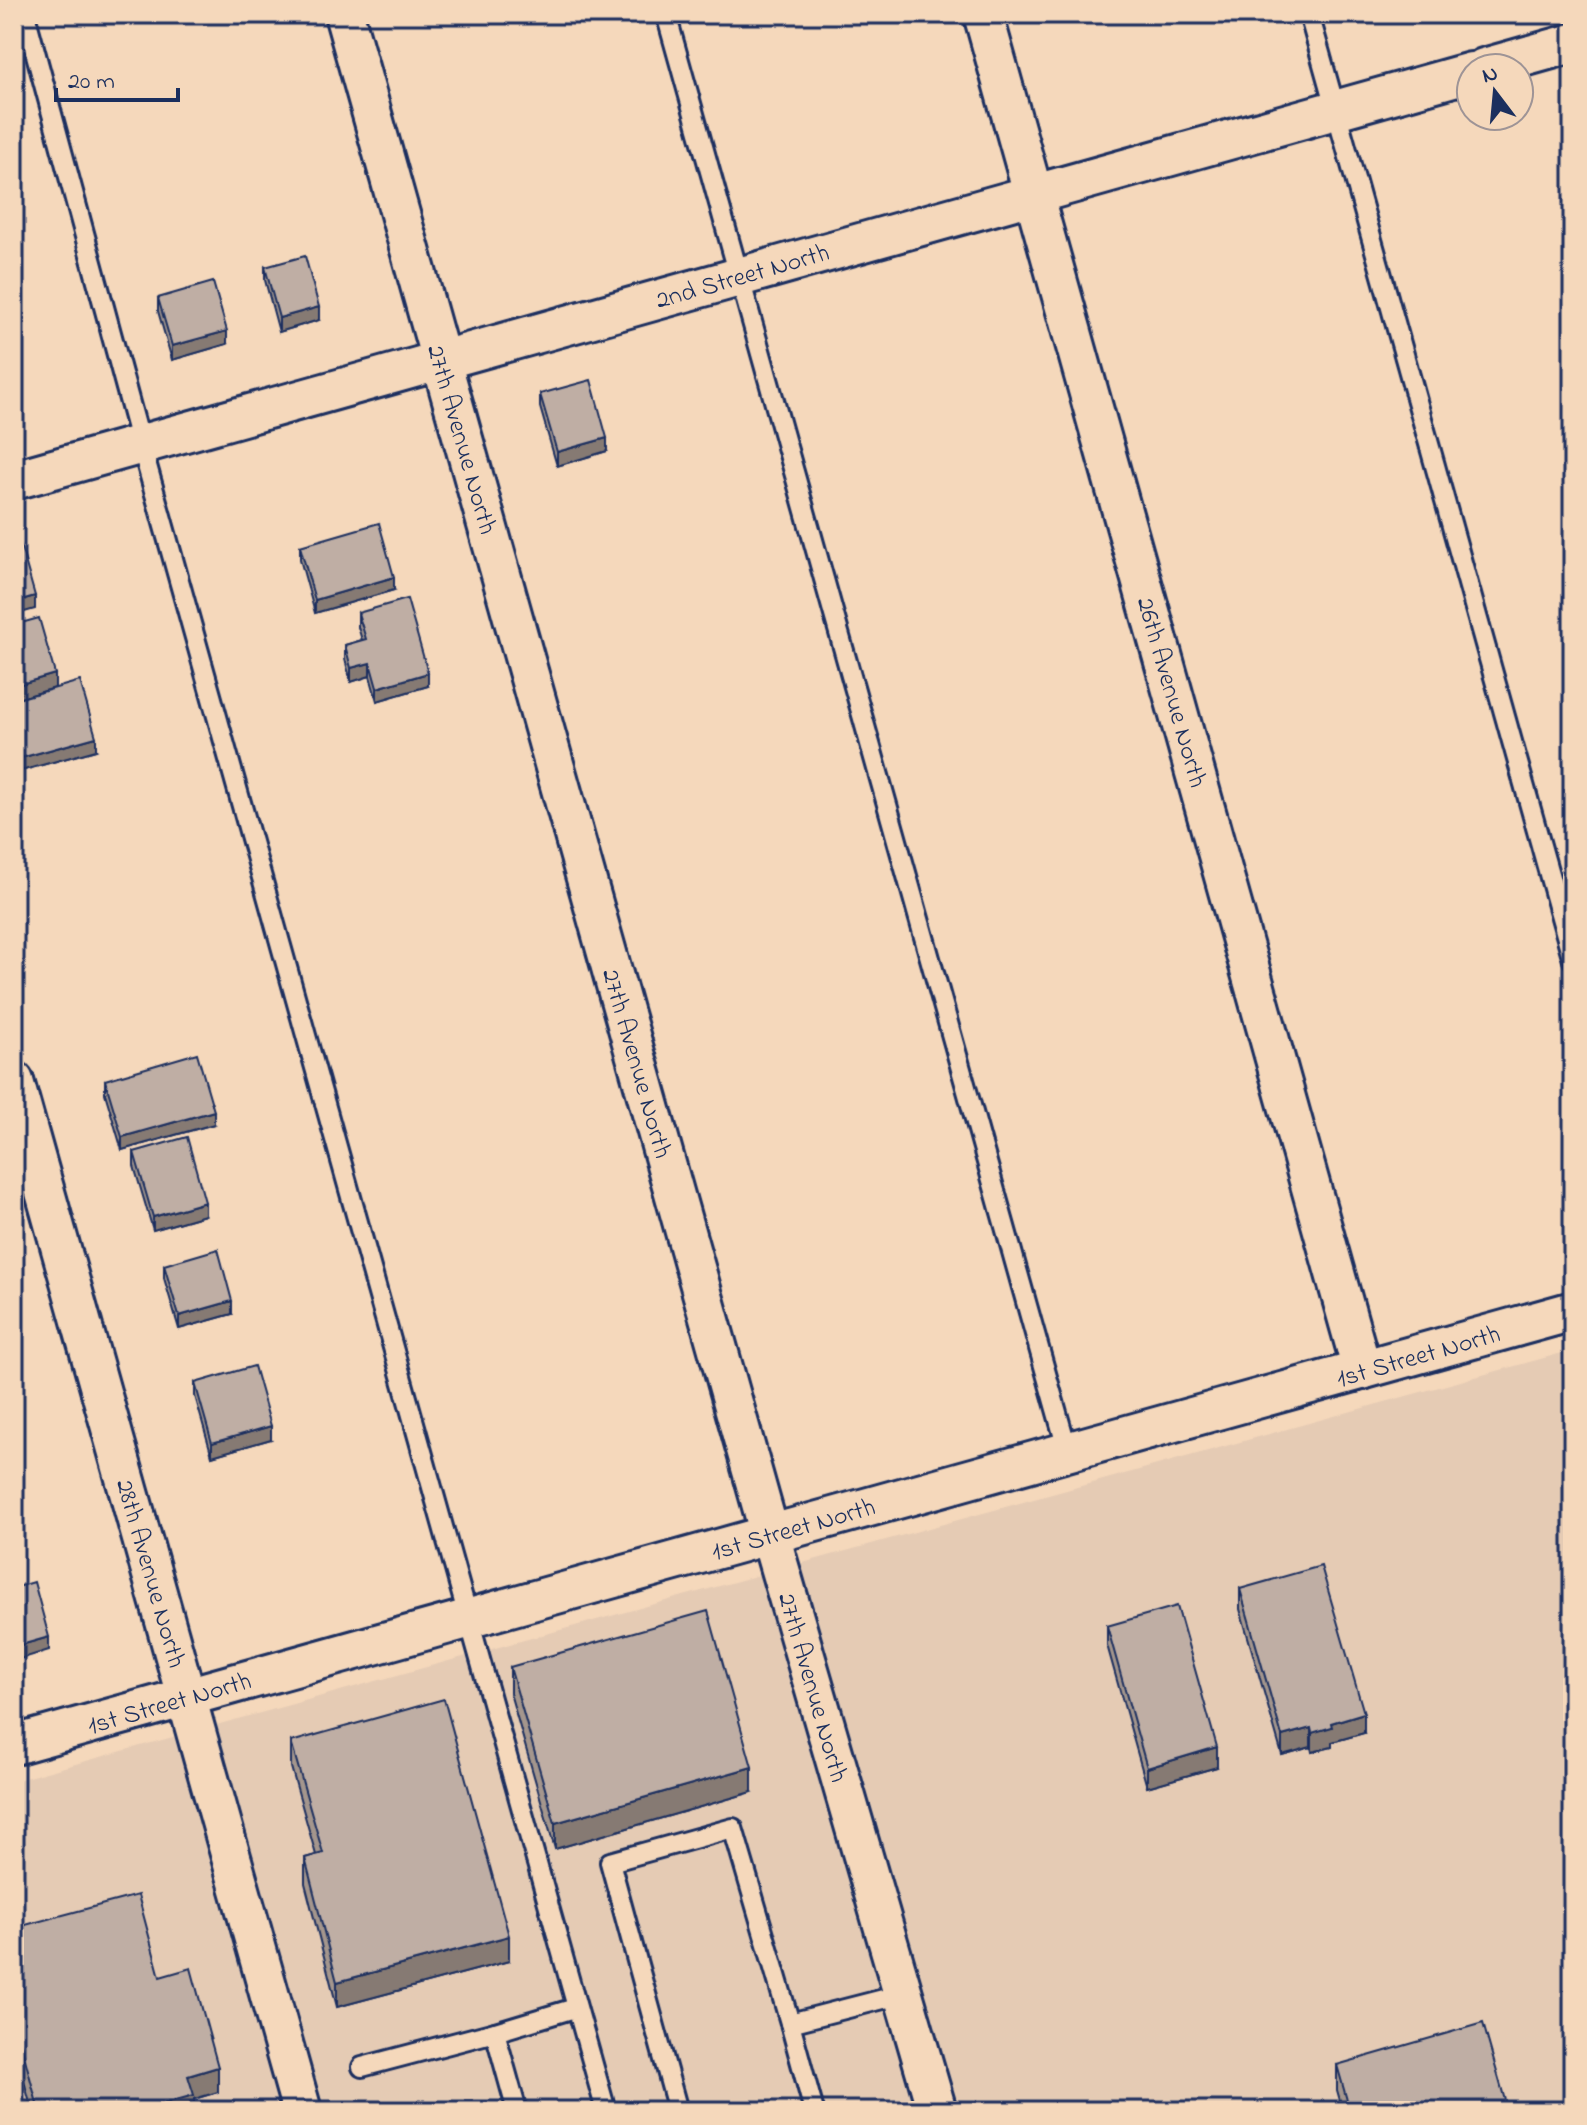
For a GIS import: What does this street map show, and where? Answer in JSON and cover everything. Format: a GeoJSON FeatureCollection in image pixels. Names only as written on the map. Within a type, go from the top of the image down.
{"type":"FeatureCollection","features":[{"type":"Feature","properties":{"kind":"street","name":"27th Avenue North"},"geometry":{"type":"LineString","coordinates":[[344,14],[770,1535],[937,2111]]}},
{"type":"Feature","properties":{"kind":"street","name":"26th Avenue North"},"geometry":{"type":"LineString","coordinates":[[983,14],[1362,1370]]}},
{"type":"Feature","properties":{"kind":"street"},"geometry":{"type":"LineString","coordinates":[[1535,54],[1573,43]]}},
{"type":"Feature","properties":{"kind":"street","name":"2nd Street North"},"geometry":{"type":"LineString","coordinates":[[14,480],[1455,76]]}},
{"type":"Feature","properties":{"kind":"street","name":"28th Avenue North"},"geometry":{"type":"LineString","coordinates":[[14,1081],[302,2111]]}},
{"type":"Feature","properties":{"kind":"street","name":"1st Street North"},"geometry":{"type":"LineString","coordinates":[[14,1745],[1573,1311]]}},
{"type":"Feature","properties":{"kind":"lane"},"geometry":{"type":"LineString","coordinates":[[25,14],[141,444],[606,2111]]}},
{"type":"Feature","properties":{"kind":"lane"},"geometry":{"type":"LineString","coordinates":[[666,14],[1068,1452]]}},
{"type":"Feature","properties":{"kind":"lane"},"geometry":{"type":"LineString","coordinates":[[1309,14],[1573,960]]}},
{"type":"Feature","properties":{"kind":"lane"},"geometry":{"type":"LineString","coordinates":[[678,2111],[610,1862],[733,1828],[814,2111]]}},
{"type":"Feature","properties":{"kind":"lane"},"geometry":{"type":"LineString","coordinates":[[790,2023],[903,1994]]}},
{"type":"Feature","properties":{"kind":"lane"},"geometry":{"type":"LineString","coordinates":[[362,2067],[575,2008]]}},
{"type":"Feature","properties":{"kind":"lane"},"geometry":{"type":"LineString","coordinates":[[495,2032],[517,2111]]}},
{"type":"Feature","properties":{"kind":"shaded area"},"geometry":{"type":"Polygon","coordinates":[[[1573,1350],[1573,2111],[14,2111],[14,1781],[1573,1350]]]}},
{"type":"Feature","properties":{"kind":"building"},"geometry":{"type":"Polygon","coordinates":[[[305,256],[319,307],[279,318],[265,267],[305,256]]]}},
{"type":"Feature","properties":{"kind":"building"},"geometry":{"type":"Polygon","coordinates":[[[213,282],[227,331],[172,346],[158,298],[213,282]]]}},
{"type":"Feature","properties":{"kind":"building"},"geometry":{"type":"Polygon","coordinates":[[[591,380],[607,438],[557,452],[540,394],[591,380]]]}},
{"type":"Feature","properties":{"kind":"building"},"geometry":{"type":"Polygon","coordinates":[[[379,523],[394,577],[315,600],[300,546],[379,523]]]}},
{"type":"Feature","properties":{"kind":"building"},"geometry":{"type":"Polygon","coordinates":[[[20,543],[35,596],[14,602],[14,545],[20,543]]]}},
{"type":"Feature","properties":{"kind":"building"},"geometry":{"type":"Polygon","coordinates":[[[407,599],[428,673],[377,688],[370,663],[351,668],[345,645],[366,639],[358,613],[407,599]]]}},
{"type":"Feature","properties":{"kind":"building"},"geometry":{"type":"Polygon","coordinates":[[[39,618],[55,674],[14,686],[14,625],[39,618]]]}},
{"type":"Feature","properties":{"kind":"building"},"geometry":{"type":"Polygon","coordinates":[[[80,681],[96,737],[17,759],[14,700],[80,681]]]}},
{"type":"Feature","properties":{"kind":"building"},"geometry":{"type":"Polygon","coordinates":[[[197,1053],[214,1111],[122,1137],[105,1080],[197,1053]]]}},
{"type":"Feature","properties":{"kind":"building"},"geometry":{"type":"Polygon","coordinates":[[[187,1137],[205,1202],[153,1217],[134,1152],[187,1137]]]}},
{"type":"Feature","properties":{"kind":"building"},"geometry":{"type":"Polygon","coordinates":[[[218,1249],[232,1301],[179,1316],[164,1265],[218,1249]]]}},
{"type":"Feature","properties":{"kind":"building"},"geometry":{"type":"Polygon","coordinates":[[[254,1366],[271,1426],[212,1443],[195,1383],[254,1366]]]}},
{"type":"Feature","properties":{"kind":"building"},"geometry":{"type":"Polygon","coordinates":[[[1321,1566],[1364,1713],[1331,1723],[1332,1727],[1312,1733],[1311,1728],[1282,1736],[1240,1589],[1321,1566]]]}},
{"type":"Feature","properties":{"kind":"building"},"geometry":{"type":"Polygon","coordinates":[[[34,1582],[49,1637],[14,1647],[14,1588],[34,1582]]]}},
{"type":"Feature","properties":{"kind":"building"},"geometry":{"type":"Polygon","coordinates":[[[1177,1606],[1217,1747],[1147,1768],[1107,1626],[1177,1606]]]}},
{"type":"Feature","properties":{"kind":"building"},"geometry":{"type":"Polygon","coordinates":[[[708,1611],[752,1767],[555,1823],[510,1667],[708,1611]]]}},
{"type":"Feature","properties":{"kind":"building"},"geometry":{"type":"Polygon","coordinates":[[[444,1699],[509,1936],[337,1982],[305,1858],[323,1853],[291,1742],[444,1699]]]}},
{"type":"Feature","properties":{"kind":"building"},"geometry":{"type":"Polygon","coordinates":[[[138,1895],[160,1977],[191,1968],[218,2067],[188,2076],[194,2095],[151,2107],[152,2111],[39,2111],[14,2018],[14,1928],[138,1895]]]}},
{"type":"Feature","properties":{"kind":"building"},"geometry":{"type":"Polygon","coordinates":[[[1483,2023],[1508,2111],[1350,2111],[1337,2065],[1483,2023]]]}}]}
